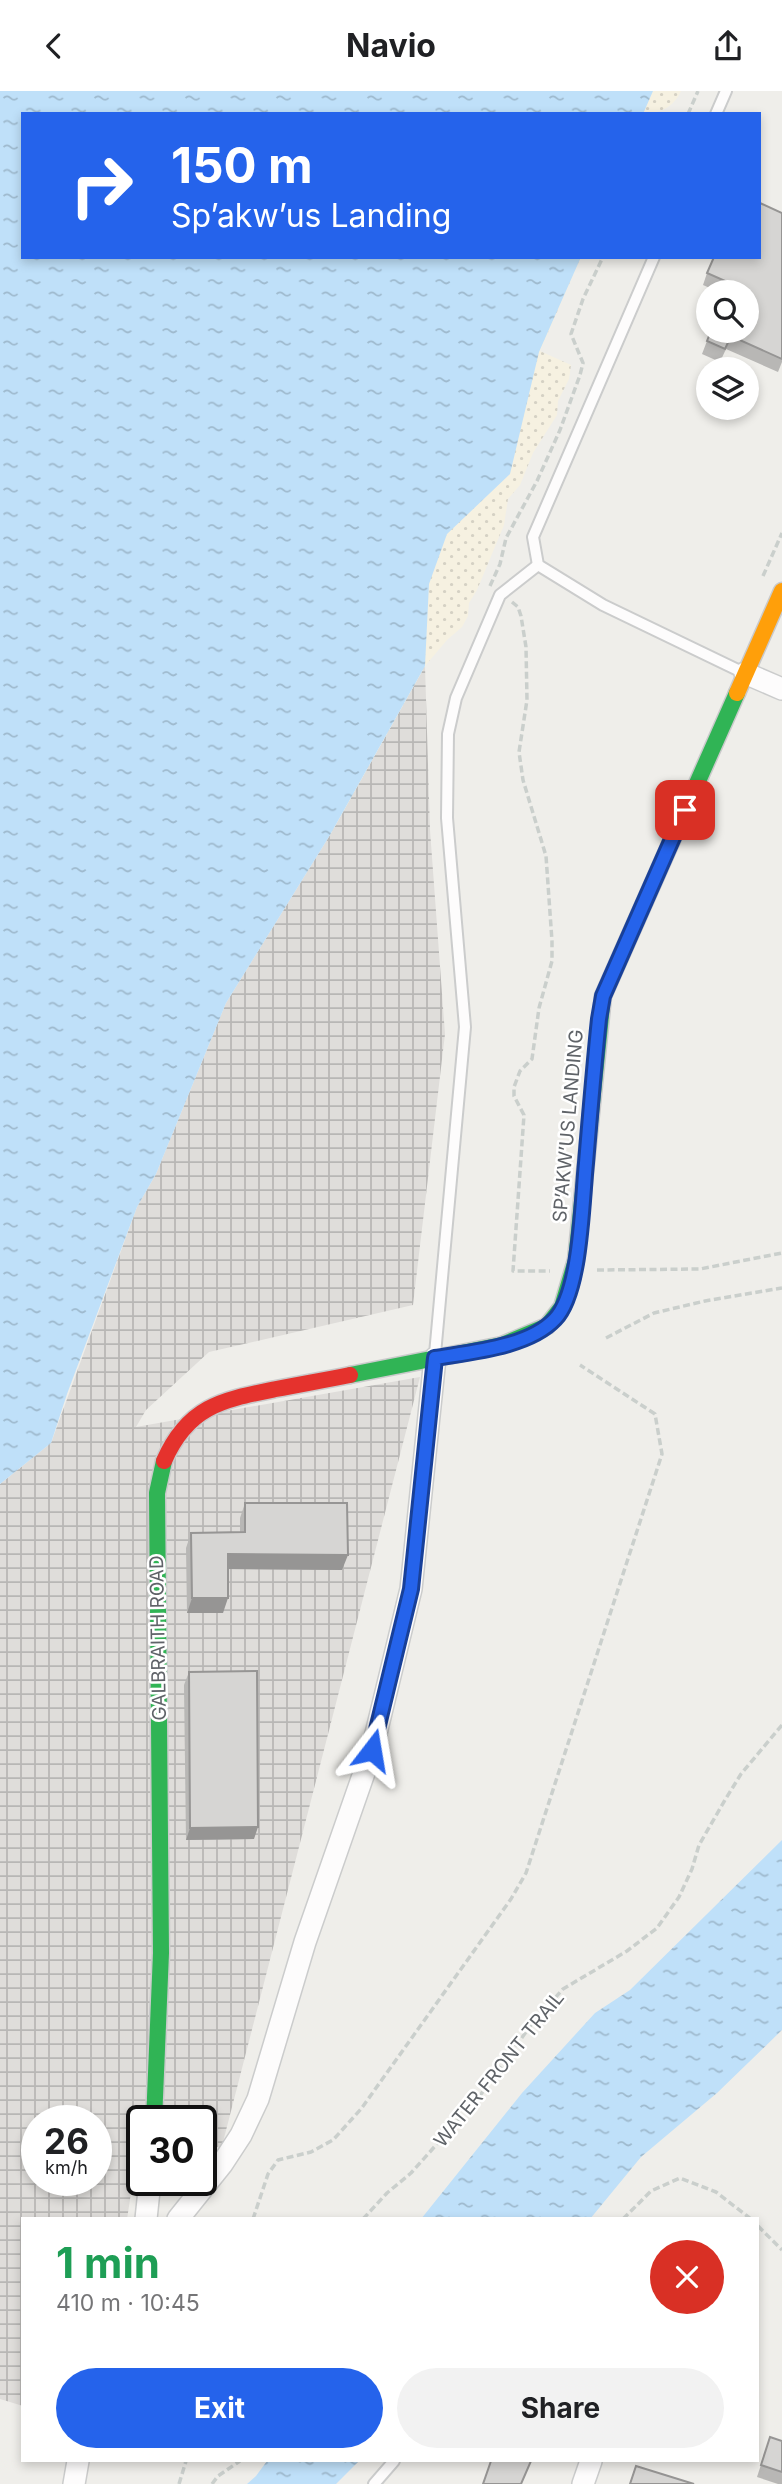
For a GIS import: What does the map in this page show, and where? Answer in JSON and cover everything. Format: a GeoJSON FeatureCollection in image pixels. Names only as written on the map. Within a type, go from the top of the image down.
{"type":"FeatureCollection","features":[{"type":"Feature","properties":{"kind":"street","name":"SP’AKW’US LANDING"},"geometry":{"type":"LineString","coordinates":[[435,1358],[502,1345],[538,1332],[555,1319],[566,1303],[577,1249],[603,996],[782,590]]}},
{"type":"Feature","properties":{"kind":"street"},"geometry":{"type":"LineString","coordinates":[[746,673],[782,689]]}},
{"type":"Feature","properties":{"kind":"street"},"geometry":{"type":"LineString","coordinates":[[180,2217],[222,2164],[241,2135],[258,2099],[305,1942],[372,1750],[411,1589],[435,1358]]}},
{"type":"Feature","properties":{"kind":"street","name":"GALBRAITH ROAD"},"geometry":{"type":"LineString","coordinates":[[155,2105],[161,1953],[157,1493],[165,1455],[175,1436],[189,1421],[205,1408],[226,1399],[435,1358]]}},
{"type":"Feature","properties":{"kind":"street"},"geometry":{"type":"LineString","coordinates":[[146,2217],[148,2196]]}},
{"type":"Feature","properties":{"kind":"street"},"geometry":{"type":"LineString","coordinates":[[74,2484],[78,2462]]}},
{"type":"Feature","properties":{"kind":"street"},"geometry":{"type":"LineString","coordinates":[[583,2484],[591,2462]]}},
{"type":"Feature","properties":{"kind":"lane"},"geometry":{"type":"LineString","coordinates":[[717,112],[726,91]]}},
{"type":"Feature","properties":{"kind":"lane"},"geometry":{"type":"LineString","coordinates":[[653,259],[533,537],[538,565],[603,605],[746,673]]}},
{"type":"Feature","properties":{"kind":"lane"},"geometry":{"type":"LineString","coordinates":[[435,1358],[465,1027],[447,818],[448,734],[456,698],[500,596],[538,565]]}},
{"type":"Feature","properties":{"kind":"lane"},"geometry":{"type":"LineString","coordinates":[[374,2484],[393,2462]]}},
{"type":"Feature","properties":{"kind":"path"},"geometry":{"type":"LineString","coordinates":[[689,112],[698,91]]}},
{"type":"Feature","properties":{"kind":"path"},"geometry":{"type":"LineString","coordinates":[[553,1271],[513,1271],[524,1115],[514,1096],[514,1087],[520,1071],[532,1059],[539,1008],[552,961],[552,941],[548,867],[523,780],[520,752],[527,700],[526,647],[518,607],[491,590],[490,585],[500,564],[506,538],[560,431],[580,375],[583,363],[571,334],[583,299],[602,259]]}},
{"type":"Feature","properties":{"kind":"path"},"geometry":{"type":"LineString","coordinates":[[593,1270],[700,1269],[782,1253]]}},
{"type":"Feature","properties":{"kind":"path"},"geometry":{"type":"LineString","coordinates":[[606,1338],[654,1313],[782,1288]]}},
{"type":"Feature","properties":{"kind":"path"},"geometry":{"type":"LineString","coordinates":[[254,2217],[268,2174],[278,2160],[311,2152],[333,2140],[361,2109],[511,1899],[526,1873],[662,1454],[655,1414],[580,1365]]}},
{"type":"Feature","properties":{"kind":"path","name":"WATER FRONT TRAIL"},"geometry":{"type":"LineString","coordinates":[[365,2217],[411,2173],[480,2097],[531,2025],[563,1989],[627,1951],[657,1928],[678,1896],[692,1869],[699,1845],[741,1774],[782,1725]]}},
{"type":"Feature","properties":{"kind":"path"},"geometry":{"type":"LineString","coordinates":[[625,2217],[651,2192],[680,2178],[716,2192],[748,2217]]}},
{"type":"Feature","properties":{"kind":"path"},"geometry":{"type":"LineString","coordinates":[[759,2227],[782,2250]]}},
{"type":"Feature","properties":{"kind":"path"},"geometry":{"type":"LineString","coordinates":[[179,2484],[186,2462]]}},
{"type":"Feature","properties":{"kind":"path"},"geometry":{"type":"LineString","coordinates":[[212,2484],[218,2476],[239,2462]]}},
{"type":"Feature","properties":{"kind":"shaded area"},"geometry":{"type":"Polygon","coordinates":[[[425,666],[430,830],[445,1034],[413,1305],[209,1352],[146,1410],[136,1427],[420,1377],[222,2146],[217,2147],[217,2105],[126,2105],[126,2196],[131,2196],[127,2217],[21,2217],[21,2405],[0,2399],[0,1484],[51,1443],[137,1207],[156,1174],[226,1003],[330,835],[425,666]]]}},
{"type":"Feature","properties":{"kind":"sand"},"geometry":{"type":"Polygon","coordinates":[[[601,91],[681,91],[675,101],[656,112],[597,112],[601,91]]]}},
{"type":"Feature","properties":{"kind":"sand"},"geometry":{"type":"Polygon","coordinates":[[[580,259],[540,351],[571,365],[569,379],[558,401],[557,415],[533,453],[520,485],[508,499],[504,525],[469,603],[468,616],[462,627],[425,666],[330,835],[336,806],[400,595],[580,259]]]}},
{"type":"Feature","properties":{"kind":"water"},"geometry":{"type":"Polygon","coordinates":[[[0,91],[653,91],[644,112],[21,112],[21,259],[580,259],[539,352],[510,474],[447,534],[429,584],[425,666],[330,835],[226,1003],[156,1174],[137,1207],[51,1443],[0,1484],[0,91]]]}},
{"type":"Feature","properties":{"kind":"water"},"geometry":{"type":"Polygon","coordinates":[[[782,1840],[782,2030],[717,2093],[641,2157],[592,2217],[423,2217],[522,2093],[595,2013],[630,1990],[782,1840]]]}},
{"type":"Feature","properties":{"kind":"water"},"geometry":{"type":"Polygon","coordinates":[[[266,2462],[358,2462],[336,2484],[247,2484],[266,2462]]]}},
{"type":"Feature","properties":{"kind":"building"},"geometry":{"type":"Polygon","coordinates":[[[761,203],[782,213],[782,359],[747,343],[759,343],[759,280],[723,280],[707,273],[713,259],[761,259],[761,203]]]}},
{"type":"Feature","properties":{"kind":"building"},"geometry":{"type":"Polygon","coordinates":[[[712,343],[728,343],[725,349],[712,343]]]}},
{"type":"Feature","properties":{"kind":"building"},"geometry":{"type":"Polygon","coordinates":[[[245,1503],[347,1503],[348,1555],[228,1554],[228,1598],[192,1598],[191,1533],[245,1532],[245,1503]]]}},
{"type":"Feature","properties":{"kind":"building"},"geometry":{"type":"Polygon","coordinates":[[[257,1671],[258,1827],[190,1828],[189,1672],[257,1671]]]}},
{"type":"Feature","properties":{"kind":"building"},"geometry":{"type":"Polygon","coordinates":[[[770,2437],[782,2441],[782,2472],[761,2465],[770,2437]]]}},
{"type":"Feature","properties":{"kind":"building"},"geometry":{"type":"Polygon","coordinates":[[[491,2462],[531,2462],[521,2484],[483,2484],[491,2462]]]}},
{"type":"Feature","properties":{"kind":"building"},"geometry":{"type":"Polygon","coordinates":[[[636,2466],[694,2484],[630,2484],[636,2466]]]}},
{"type":"Feature","properties":{"kind":"traffic: fast"},"geometry":{"type":"LineString","coordinates":[[350,1375],[502,1345],[547,1326],[562,1307],[576,1260],[603,996],[737,693]]}},
{"type":"Feature","properties":{"kind":"traffic: fast"},"geometry":{"type":"LineString","coordinates":[[155,2105],[161,1953],[157,1493],[164,1461]]}},
{"type":"Feature","properties":{"kind":"traffic: slow"},"geometry":{"type":"LineString","coordinates":[[737,693],[782,591]]}},
{"type":"Feature","properties":{"kind":"traffic: jam"},"geometry":{"type":"LineString","coordinates":[[164,1461],[184,1428],[209,1408],[239,1397],[350,1375]]}},
{"type":"Feature","properties":{"kind":"route"},"geometry":{"type":"LineString","coordinates":[[372,1750],[411,1589],[435,1358],[502,1345],[538,1332],[555,1319],[566,1303],[579,1237],[603,996],[685,810]]}}]}
